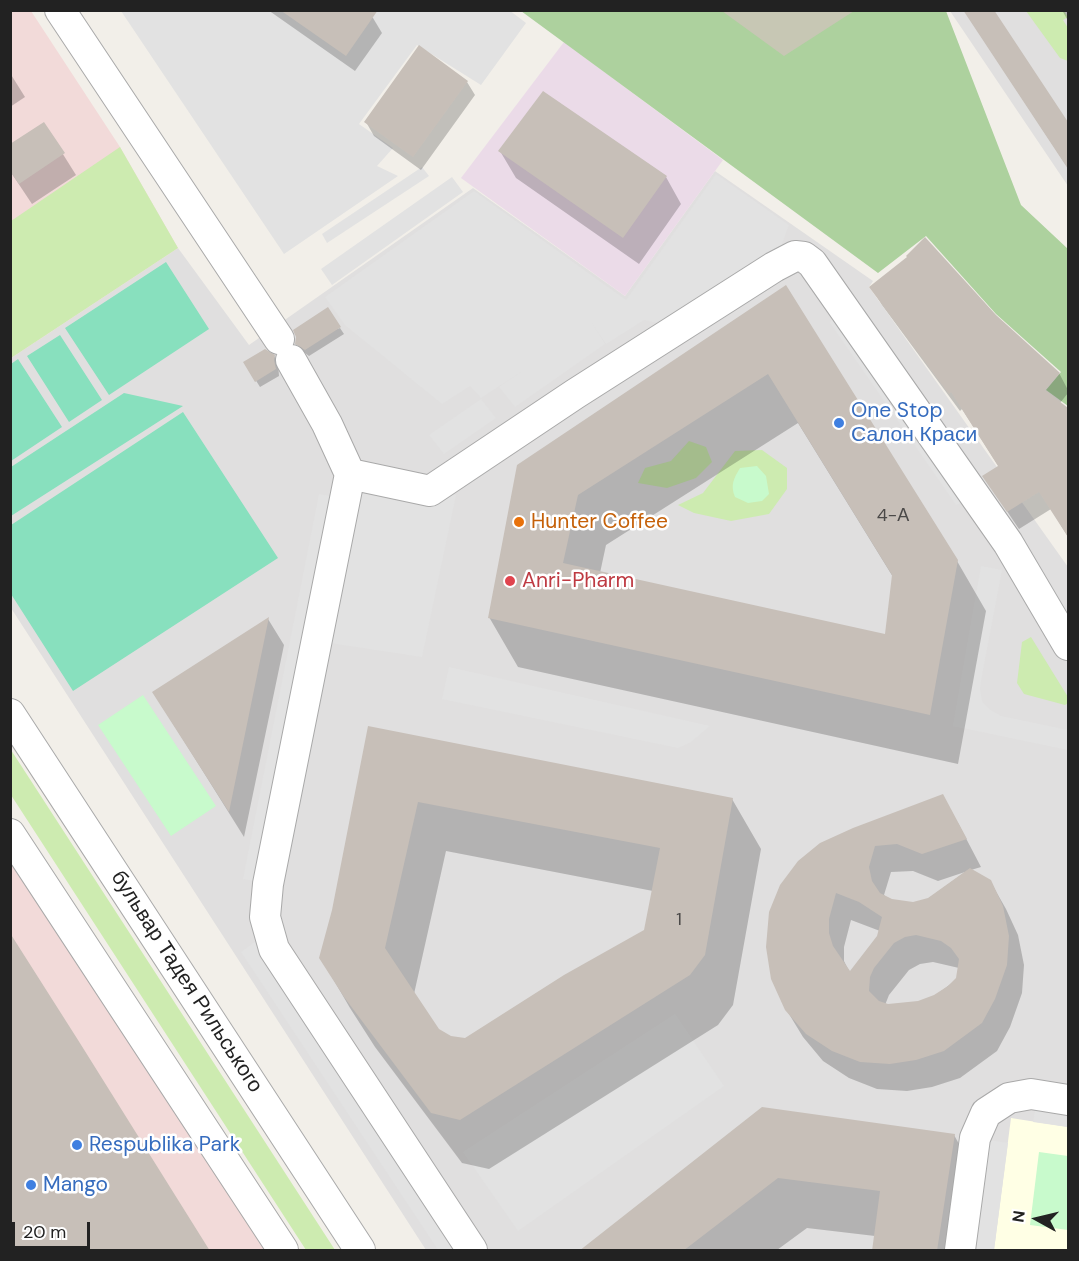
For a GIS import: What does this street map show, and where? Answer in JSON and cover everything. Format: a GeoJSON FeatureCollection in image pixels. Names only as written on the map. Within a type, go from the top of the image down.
{"type":"FeatureCollection","features":[{"type":"Feature","properties":{"kind":"street"},"geometry":{"type":"LineString","coordinates":[[60,10],[285,350],[327,423],[350,474],[268,884],[265,917],[274,949],[472,1251]]}},
{"type":"Feature","properties":{"kind":"street"},"geometry":{"type":"LineString","coordinates":[[350,474],[430,491],[566,400],[774,267],[795,256],[804,256],[818,271],[1008,543],[1068,645]]}},
{"type":"Feature","properties":{"kind":"street","name":"бульвар Тадея Рильського"},"geometry":{"type":"LineString","coordinates":[[10,714],[360,1251]]}},
{"type":"Feature","properties":{"kind":"street"},"geometry":{"type":"LineString","coordinates":[[10,834],[283,1251]]}},
{"type":"Feature","properties":{"kind":"street"},"geometry":{"type":"LineString","coordinates":[[960,1251],[975,1138],[986,1113],[1008,1098],[1031,1094],[1068,1100]]}},
{"type":"Feature","properties":{"kind":"shaded area"},"geometry":{"type":"Polygon","coordinates":[[[509,10],[526,23],[481,85],[417,45],[359,124],[393,148],[377,166],[398,176],[284,254],[121,11],[509,10]]]}},
{"type":"Feature","properties":{"kind":"shaded area"},"geometry":{"type":"Polygon","coordinates":[[[11,11],[31,11],[120,147],[178,248],[11,358],[11,11]]]}},
{"type":"Feature","properties":{"kind":"shaded area"},"geometry":{"type":"Polygon","coordinates":[[[638,11],[911,11],[784,111],[638,11]]]}},
{"type":"Feature","properties":{"kind":"shaded area"},"geometry":{"type":"Polygon","coordinates":[[[950,11],[1068,11],[1068,186],[950,11]]]}},
{"type":"Feature","properties":{"kind":"shaded area"},"geometry":{"type":"Polygon","coordinates":[[[564,42],[723,160],[625,296],[461,178],[564,42]]]}},
{"type":"Feature","properties":{"kind":"shaded area"},"geometry":{"type":"Polygon","coordinates":[[[422,167],[429,176],[327,243],[322,234],[422,167]]]}},
{"type":"Feature","properties":{"kind":"shaded area"},"geometry":{"type":"Polygon","coordinates":[[[715,171],[873,281],[869,287],[1068,567],[1068,1250],[426,1250],[11,608],[11,358],[178,248],[249,345],[473,188],[625,296],[715,171]]]}},
{"type":"Feature","properties":{"kind":"shaded area"},"geometry":{"type":"Polygon","coordinates":[[[716,174],[789,225],[781,247],[662,324],[644,320],[606,344],[592,323],[605,344],[515,407],[499,387],[524,370],[481,398],[470,386],[442,404],[345,325],[325,297],[474,191],[626,300],[716,174]]]}},
{"type":"Feature","properties":{"kind":"shaded area"},"geometry":{"type":"Polygon","coordinates":[[[452,177],[463,192],[332,285],[321,269],[452,177]]]}},
{"type":"Feature","properties":{"kind":"shaded area"},"geometry":{"type":"Polygon","coordinates":[[[840,303],[976,497],[956,505],[830,323],[840,303]]]}},
{"type":"Feature","properties":{"kind":"shaded area"},"geometry":{"type":"Polygon","coordinates":[[[481,399],[496,418],[444,454],[429,435],[481,399]]]}},
{"type":"Feature","properties":{"kind":"shaded area"},"geometry":{"type":"Polygon","coordinates":[[[350,474],[456,495],[422,657],[317,641],[268,884],[243,879],[319,494],[346,499],[350,474]]]}},
{"type":"Feature","properties":{"kind":"shaded area"},"geometry":{"type":"Polygon","coordinates":[[[981,566],[1002,570],[982,675],[980,689],[982,701],[989,709],[1001,716],[1068,730],[1068,750],[953,726],[981,566]]]}},
{"type":"Feature","properties":{"kind":"shaded area"},"geometry":{"type":"Polygon","coordinates":[[[449,667],[710,726],[691,742],[678,748],[442,699],[449,667]]]}},
{"type":"Feature","properties":{"kind":"shaded area","name":"Respublika Park"},"geometry":{"type":"Polygon","coordinates":[[[11,858],[267,1250],[11,1250],[11,858]]]}},
{"type":"Feature","properties":{"kind":"shaded area"},"geometry":{"type":"Polygon","coordinates":[[[264,935],[471,1250],[438,1250],[241,952],[264,935]]]}},
{"type":"Feature","properties":{"kind":"shaded area"},"geometry":{"type":"Polygon","coordinates":[[[675,1014],[724,1086],[518,1231],[463,1152],[675,1014]]]}},
{"type":"Feature","properties":{"kind":"shaded area"},"geometry":{"type":"Polygon","coordinates":[[[1038,1095],[1068,1100],[1068,1127],[1033,1122],[1038,1095]]]}},
{"type":"Feature","properties":{"kind":"shaded area"},"geometry":{"type":"Polygon","coordinates":[[[1011,1118],[1068,1127],[1068,1250],[994,1250],[1011,1118]]]}},
{"type":"Feature","properties":{"kind":"shaded area"},"geometry":{"type":"Polygon","coordinates":[[[975,1138],[1008,1143],[994,1250],[960,1250],[975,1138]]]}},
{"type":"Feature","properties":{"kind":"green space"},"geometry":{"type":"Polygon","coordinates":[[[521,11],[722,11],[784,56],[854,11],[946,11],[1021,205],[1068,249],[1068,406],[1046,390],[1061,372],[996,314],[926,236],[878,273],[521,11]]]}},
{"type":"Feature","properties":{"kind":"green space"},"geometry":{"type":"Polygon","coordinates":[[[1026,11],[1064,11],[1068,17],[1063,20],[1068,28],[1068,61],[1060,58],[1026,11]]]}},
{"type":"Feature","properties":{"kind":"green space"},"geometry":{"type":"Polygon","coordinates":[[[120,147],[178,248],[11,358],[11,221],[120,147]]]}},
{"type":"Feature","properties":{"kind":"green space"},"geometry":{"type":"Polygon","coordinates":[[[166,262],[209,329],[109,395],[65,328],[166,262]]]}},
{"type":"Feature","properties":{"kind":"green space"},"geometry":{"type":"Polygon","coordinates":[[[60,335],[102,400],[69,422],[27,356],[60,335]]]}},
{"type":"Feature","properties":{"kind":"green space"},"geometry":{"type":"Polygon","coordinates":[[[18,359],[62,427],[11,461],[11,364],[18,359]]]}},
{"type":"Feature","properties":{"kind":"green space"},"geometry":{"type":"Polygon","coordinates":[[[124,393],[183,406],[11,516],[11,467],[124,393]]]}},
{"type":"Feature","properties":{"kind":"green space"},"geometry":{"type":"Polygon","coordinates":[[[183,412],[278,558],[73,691],[11,594],[11,525],[183,412]]]}},
{"type":"Feature","properties":{"kind":"green space"},"geometry":{"type":"Polygon","coordinates":[[[689,441],[706,447],[712,462],[696,478],[667,488],[638,483],[645,468],[671,461],[689,441]]]}},
{"type":"Feature","properties":{"kind":"green space"},"geometry":{"type":"Polygon","coordinates":[[[762,450],[787,468],[787,489],[769,514],[731,521],[694,513],[678,505],[703,493],[735,451],[762,450]]]}},
{"type":"Feature","properties":{"kind":"green space"},"geometry":{"type":"Polygon","coordinates":[[[757,466],[766,476],[769,494],[762,501],[748,503],[735,497],[733,482],[740,468],[757,466]]]}},
{"type":"Feature","properties":{"kind":"green space"},"geometry":{"type":"Polygon","coordinates":[[[1031,637],[1068,697],[1068,703],[1065,705],[1024,694],[1017,683],[1022,642],[1031,637]]]}},
{"type":"Feature","properties":{"kind":"green space"},"geometry":{"type":"Polygon","coordinates":[[[143,695],[216,806],[171,836],[98,725],[143,695]]]}},
{"type":"Feature","properties":{"kind":"green space"},"geometry":{"type":"Polygon","coordinates":[[[10,750],[335,1250],[306,1250],[11,795],[10,750]]]}},
{"type":"Feature","properties":{"kind":"green space"},"geometry":{"type":"Polygon","coordinates":[[[1039,1152],[1068,1156],[1068,1230],[1030,1225],[1039,1152]]]}},
{"type":"Feature","properties":{"kind":"building"},"geometry":{"type":"Polygon","coordinates":[[[280,10],[378,10],[346,56],[280,10]]]}},
{"type":"Feature","properties":{"kind":"building"},"geometry":{"type":"Polygon","coordinates":[[[963,10],[994,10],[1068,122],[1068,169],[963,10]]]}},
{"type":"Feature","properties":{"kind":"building"},"geometry":{"type":"Polygon","coordinates":[[[419,45],[468,81],[413,157],[364,122],[419,45]]]}},
{"type":"Feature","properties":{"kind":"building"},"geometry":{"type":"Polygon","coordinates":[[[543,91],[667,176],[623,238],[498,151],[543,91]]]}},
{"type":"Feature","properties":{"kind":"building"},"geometry":{"type":"Polygon","coordinates":[[[44,122],[65,153],[19,184],[10,171],[10,144],[44,122]]]}},
{"type":"Feature","properties":{"kind":"building"},"geometry":{"type":"Polygon","coordinates":[[[925,237],[996,315],[1060,373],[1045,390],[1068,408],[1068,537],[1039,492],[1007,512],[982,476],[998,466],[951,392],[949,394],[869,287],[907,257],[925,237]]]}},
{"type":"Feature","properties":{"kind":"building"},"geometry":{"type":"Polygon","coordinates":[[[786,285],[958,560],[930,715],[488,618],[517,465],[786,285]],[[768,374],[578,495],[563,563],[885,634],[892,575],[768,374]]]}},
{"type":"Feature","properties":{"kind":"building"},"geometry":{"type":"Polygon","coordinates":[[[328,307],[341,327],[305,350],[295,344],[296,337],[293,330],[328,307]]]}},
{"type":"Feature","properties":{"kind":"building"},"geometry":{"type":"Polygon","coordinates":[[[265,349],[275,355],[276,369],[255,382],[243,362],[265,349]]]}},
{"type":"Feature","properties":{"kind":"building"},"geometry":{"type":"Polygon","coordinates":[[[269,617],[229,812],[152,692],[269,617]]]}},
{"type":"Feature","properties":{"kind":"building"},"geometry":{"type":"Polygon","coordinates":[[[368,726],[733,798],[705,955],[690,975],[460,1120],[431,1113],[344,997],[319,958],[332,910],[368,726]],[[418,802],[385,948],[439,1029],[451,1036],[465,1038],[564,975],[644,930],[660,848],[418,802]]]}},
{"type":"Feature","properties":{"kind":"building"},"geometry":{"type":"Polygon","coordinates":[[[943,794],[967,839],[922,854],[897,844],[875,846],[869,867],[872,881],[880,893],[892,899],[913,902],[928,898],[970,868],[991,880],[1003,906],[1009,936],[1007,965],[995,999],[982,1023],[944,1051],[916,1060],[890,1064],[860,1062],[832,1051],[806,1034],[785,1010],[771,979],[766,947],[769,912],[780,885],[798,861],[820,843],[943,794]],[[836,893],[829,919],[829,933],[833,946],[850,971],[877,936],[882,917],[859,902],[836,893]],[[916,935],[905,937],[894,943],[874,968],[870,977],[869,991],[879,1001],[888,1004],[918,1001],[934,995],[956,978],[959,959],[951,948],[941,941],[916,935]]]}},
{"type":"Feature","properties":{"kind":"building","name":"Respublika Park"},"geometry":{"type":"Polygon","coordinates":[[[10,933],[78,1040],[210,1251],[10,1251],[10,933]]]}},
{"type":"Feature","properties":{"kind":"building"},"geometry":{"type":"Polygon","coordinates":[[[762,1107],[955,1134],[937,1251],[872,1251],[880,1191],[778,1178],[683,1251],[579,1251],[762,1107]]]}},
{"type":"Feature","properties":{"kind":"place","name":"One Stop Салон Краси"},"geometry":{"type":"Point","coordinates":[839,423]}},
{"type":"Feature","properties":{"kind":"place","name":"Hunter Coffee"},"geometry":{"type":"Point","coordinates":[519,522]}},
{"type":"Feature","properties":{"kind":"place","name":"Anri-Pharm"},"geometry":{"type":"Point","coordinates":[510,581]}},
{"type":"Feature","properties":{"kind":"place","name":"Respublika Park"},"geometry":{"type":"Point","coordinates":[77,1145]}},
{"type":"Feature","properties":{"kind":"place","name":"Mango"},"geometry":{"type":"Point","coordinates":[31,1185]}}]}
